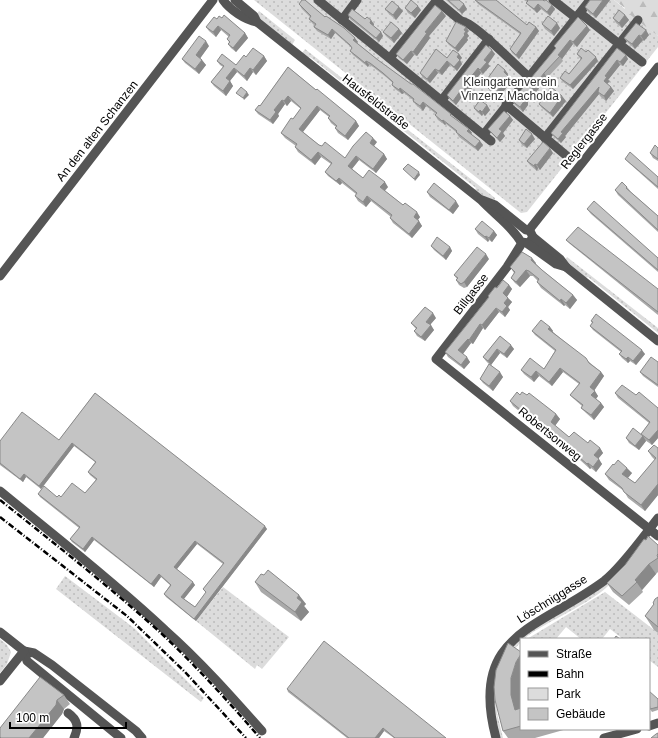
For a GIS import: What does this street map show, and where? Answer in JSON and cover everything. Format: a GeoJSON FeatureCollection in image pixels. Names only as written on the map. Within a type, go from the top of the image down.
{"type":"FeatureCollection","features":[{"type":"Feature","properties":{"kind":"street","name":"An den alten Schanzen"},"geometry":{"type":"LineString","coordinates":[[0,276],[213,0]]}},
{"type":"Feature","properties":{"kind":"street","name":"Hausfeldstraße"},"geometry":{"type":"LineString","coordinates":[[223,0],[230,8],[250,21],[257,22]]}},
{"type":"Feature","properties":{"kind":"street","name":"Hausfeldstraße"},"geometry":{"type":"LineString","coordinates":[[235,0],[254,16],[257,22],[481,200],[556,264],[566,268],[658,341]]}},
{"type":"Feature","properties":{"kind":"street"},"geometry":{"type":"LineString","coordinates":[[318,0],[491,141]]}},
{"type":"Feature","properties":{"kind":"street"},"geometry":{"type":"LineString","coordinates":[[342,20],[357,0]]}},
{"type":"Feature","properties":{"kind":"street"},"geometry":{"type":"LineString","coordinates":[[390,58],[436,0],[461,21],[466,21],[489,39],[505,57],[528,76]]}},
{"type":"Feature","properties":{"kind":"street"},"geometry":{"type":"LineString","coordinates":[[553,0],[619,44],[642,62]]}},
{"type":"Feature","properties":{"kind":"street"},"geometry":{"type":"LineString","coordinates":[[484,134],[528,76],[590,0]]}},
{"type":"Feature","properties":{"kind":"street"},"geometry":{"type":"LineString","coordinates":[[545,138],[638,20]]}},
{"type":"Feature","properties":{"kind":"street"},"geometry":{"type":"LineString","coordinates":[[442,100],[489,39]]}},
{"type":"Feature","properties":{"kind":"street","name":"Reglergasse"},"geometry":{"type":"LineString","coordinates":[[526,237],[658,67]]}},
{"type":"Feature","properties":{"kind":"street"},"geometry":{"type":"LineString","coordinates":[[506,105],[568,157]]}},
{"type":"Feature","properties":{"kind":"street","name":"Billgasse"},"geometry":{"type":"LineString","coordinates":[[436,359],[508,267],[526,237]]}},
{"type":"Feature","properties":{"kind":"street","name":"Robertsonweg"},"geometry":{"type":"LineString","coordinates":[[436,359],[658,536]]}},
{"type":"Feature","properties":{"kind":"street"},"geometry":{"type":"LineString","coordinates":[[0,492],[97,571],[166,630],[210,674],[262,731]]}},
{"type":"Feature","properties":{"kind":"street","name":"Löschniggasse"},"geometry":{"type":"LineString","coordinates":[[496,738],[490,717],[488,698],[492,677],[502,654],[515,638],[531,625],[605,580],[658,518]]}},
{"type":"Feature","properties":{"kind":"street"},"geometry":{"type":"LineString","coordinates":[[0,632],[24,651],[34,653],[52,665],[136,731],[142,738]]}},
{"type":"Feature","properties":{"kind":"street"},"geometry":{"type":"LineString","coordinates":[[0,681],[24,651]]}},
{"type":"Feature","properties":{"kind":"street"},"geometry":{"type":"LineString","coordinates":[[24,651],[27,662]]}},
{"type":"Feature","properties":{"kind":"street"},"geometry":{"type":"LineString","coordinates":[[17,660],[23,659],[121,738]]}},
{"type":"Feature","properties":{"kind":"street"},"geometry":{"type":"LineString","coordinates":[[68,713],[74,717],[78,730],[74,738]]}},
{"type":"Feature","properties":{"kind":"street"},"geometry":{"type":"LineString","coordinates":[[604,738],[633,730]]}},
{"type":"Feature","properties":{"kind":"green space","name":"Kleingartenverein Vinzenz Macholda"},"geometry":{"type":"Polygon","coordinates":[[[254,0],[614,0],[658,36],[658,47],[527,212],[521,213],[254,0]]]}},
{"type":"Feature","properties":{"kind":"green space"},"geometry":{"type":"Polygon","coordinates":[[[614,0],[658,0],[658,36],[624,10],[625,8],[614,0]]]}},
{"type":"Feature","properties":{"kind":"green space"},"geometry":{"type":"Polygon","coordinates":[[[259,11],[295,40],[292,45],[264,23],[257,14],[259,11]]]}},
{"type":"Feature","properties":{"kind":"green space"},"geometry":{"type":"Polygon","coordinates":[[[305,49],[495,198],[495,200],[485,197],[475,190],[476,188],[310,57],[308,58],[302,53],[305,49]]]}},
{"type":"Feature","properties":{"kind":"green space"},"geometry":{"type":"Polygon","coordinates":[[[567,257],[658,328],[658,333],[588,277],[586,278],[565,260],[567,257]]]}},
{"type":"Feature","properties":{"kind":"green space"},"geometry":{"type":"Polygon","coordinates":[[[65,576],[134,628],[204,698],[201,702],[56,589],[65,576]]]}},
{"type":"Feature","properties":{"kind":"green space"},"geometry":{"type":"Polygon","coordinates":[[[614,577],[609,585],[588,601],[533,632],[525,638],[521,638],[527,632],[614,577]]]}},
{"type":"Feature","properties":{"kind":"green space"},"geometry":{"type":"Polygon","coordinates":[[[223,587],[289,637],[262,669],[257,665],[255,669],[196,621],[223,587]]]}},
{"type":"Feature","properties":{"kind":"green space"},"geometry":{"type":"Polygon","coordinates":[[[605,592],[658,633],[658,667],[650,661],[650,638],[622,638],[610,629],[603,638],[580,638],[566,627],[557,638],[529,638],[605,592]]]}},
{"type":"Feature","properties":{"kind":"green space"},"geometry":{"type":"Polygon","coordinates":[[[0,639],[7,645],[11,652],[7,664],[0,673],[0,639]]]}},
{"type":"Feature","properties":{"kind":"green space"},"geometry":{"type":"Polygon","coordinates":[[[520,639],[520,643],[511,653],[496,699],[497,713],[503,738],[500,738],[493,696],[512,647],[520,639]]]}},
{"type":"Feature","properties":{"kind":"building"},"geometry":{"type":"Polygon","coordinates":[[[302,0],[305,0],[325,17],[326,16],[344,28],[355,38],[353,40],[451,114],[450,115],[469,129],[467,131],[480,141],[475,147],[456,132],[457,131],[435,115],[437,113],[423,102],[420,106],[413,101],[414,99],[400,88],[399,90],[392,85],[393,82],[383,73],[370,63],[366,61],[365,63],[350,51],[352,48],[350,45],[332,29],[328,35],[314,27],[316,24],[309,19],[311,16],[299,4],[302,0]]]}},
{"type":"Feature","properties":{"kind":"building"},"geometry":{"type":"Polygon","coordinates":[[[411,0],[418,6],[411,13],[405,8],[411,0]]]}},
{"type":"Feature","properties":{"kind":"building"},"geometry":{"type":"Polygon","coordinates":[[[448,0],[459,0],[464,4],[459,10],[448,0]]]}},
{"type":"Feature","properties":{"kind":"building"},"geometry":{"type":"Polygon","coordinates":[[[475,0],[496,0],[527,25],[529,22],[536,27],[516,55],[510,49],[521,33],[475,0]]]}},
{"type":"Feature","properties":{"kind":"building"},"geometry":{"type":"Polygon","coordinates":[[[527,0],[546,0],[552,5],[547,12],[538,4],[534,9],[526,3],[528,1],[527,0]]]}},
{"type":"Feature","properties":{"kind":"building"},"geometry":{"type":"Polygon","coordinates":[[[590,0],[603,0],[593,14],[585,7],[590,0]]]}},
{"type":"Feature","properties":{"kind":"building"},"geometry":{"type":"Polygon","coordinates":[[[392,1],[399,7],[393,15],[385,9],[392,1]]]}},
{"type":"Feature","properties":{"kind":"building"},"geometry":{"type":"Polygon","coordinates":[[[435,5],[442,11],[425,32],[427,33],[413,52],[411,51],[403,60],[396,54],[435,5]]]}},
{"type":"Feature","properties":{"kind":"building"},"geometry":{"type":"Polygon","coordinates":[[[352,9],[365,19],[367,17],[371,20],[370,23],[381,32],[376,38],[348,15],[352,9]]]}},
{"type":"Feature","properties":{"kind":"building"},"geometry":{"type":"Polygon","coordinates":[[[619,10],[625,15],[619,23],[613,18],[619,10]]]}},
{"type":"Feature","properties":{"kind":"building"},"geometry":{"type":"Polygon","coordinates":[[[224,15],[245,33],[233,48],[228,44],[230,42],[227,39],[230,35],[218,26],[213,32],[206,27],[214,17],[217,19],[219,16],[222,18],[224,15]]]}},
{"type":"Feature","properties":{"kind":"building"},"geometry":{"type":"Polygon","coordinates":[[[548,16],[557,23],[551,31],[542,24],[548,16]]]}},
{"type":"Feature","properties":{"kind":"building"},"geometry":{"type":"Polygon","coordinates":[[[578,17],[587,26],[573,42],[570,40],[558,55],[560,56],[544,73],[520,107],[512,101],[556,48],[554,46],[578,17]]]}},
{"type":"Feature","properties":{"kind":"building"},"geometry":{"type":"Polygon","coordinates":[[[391,22],[399,29],[391,38],[383,32],[391,22]]]}},
{"type":"Feature","properties":{"kind":"building"},"geometry":{"type":"Polygon","coordinates":[[[456,22],[466,27],[464,30],[466,31],[464,34],[465,35],[455,48],[446,41],[456,22]]]}},
{"type":"Feature","properties":{"kind":"building"},"geometry":{"type":"Polygon","coordinates":[[[636,23],[646,30],[641,36],[639,35],[632,44],[624,38],[636,23]]]}},
{"type":"Feature","properties":{"kind":"building"},"geometry":{"type":"Polygon","coordinates":[[[199,36],[206,41],[196,55],[202,60],[195,69],[182,59],[199,36]]]}},
{"type":"Feature","properties":{"kind":"building"},"geometry":{"type":"Polygon","coordinates":[[[486,45],[492,50],[484,60],[487,62],[480,70],[478,68],[466,83],[468,85],[463,91],[461,90],[453,101],[447,95],[486,45]]]}},
{"type":"Feature","properties":{"kind":"building"},"geometry":{"type":"Polygon","coordinates":[[[253,48],[264,56],[253,70],[250,68],[244,76],[234,68],[226,78],[230,81],[223,91],[211,82],[224,66],[217,61],[222,54],[236,65],[244,55],[246,57],[253,48]]]}},
{"type":"Feature","properties":{"kind":"building"},"geometry":{"type":"Polygon","coordinates":[[[581,48],[586,52],[588,50],[596,57],[570,85],[560,78],[565,71],[569,74],[582,58],[577,54],[581,48]]]}},
{"type":"Feature","properties":{"kind":"building"},"geometry":{"type":"Polygon","coordinates":[[[617,48],[626,55],[620,62],[617,60],[605,76],[607,77],[604,81],[611,87],[604,96],[598,92],[599,87],[561,132],[563,133],[558,139],[551,133],[617,48]]]}},
{"type":"Feature","properties":{"kind":"building"},"geometry":{"type":"Polygon","coordinates":[[[436,49],[447,58],[453,50],[459,54],[457,57],[460,60],[454,67],[447,61],[439,71],[435,69],[427,79],[420,73],[436,49]]]}},
{"type":"Feature","properties":{"kind":"building"},"geometry":{"type":"Polygon","coordinates":[[[498,64],[505,70],[504,72],[509,77],[495,93],[488,88],[493,82],[488,78],[498,64]]]}},
{"type":"Feature","properties":{"kind":"building"},"geometry":{"type":"Polygon","coordinates":[[[288,67],[356,121],[345,136],[335,128],[337,126],[328,118],[330,116],[317,106],[299,129],[319,145],[322,146],[325,142],[345,158],[353,146],[366,132],[373,138],[370,143],[384,154],[373,169],[356,156],[348,166],[363,178],[369,170],[385,182],[380,187],[403,205],[405,203],[417,212],[414,217],[419,221],[409,234],[390,218],[392,215],[367,196],[363,202],[355,196],[357,193],[339,178],[336,181],[325,172],[332,163],[318,152],[311,160],[295,147],[297,144],[281,133],[291,118],[293,119],[301,108],[288,96],[284,101],[282,100],[274,110],[276,112],[270,120],[255,110],[259,105],[260,106],[288,67]]]}},
{"type":"Feature","properties":{"kind":"building"},"geometry":{"type":"Polygon","coordinates":[[[241,87],[247,92],[243,98],[236,93],[241,87]]]}},
{"type":"Feature","properties":{"kind":"building"},"geometry":{"type":"Polygon","coordinates":[[[551,87],[562,96],[550,113],[539,104],[551,87]]]}},
{"type":"Feature","properties":{"kind":"building"},"geometry":{"type":"Polygon","coordinates":[[[480,100],[487,105],[482,112],[480,110],[479,112],[474,108],[480,100]]]}},
{"type":"Feature","properties":{"kind":"building"},"geometry":{"type":"Polygon","coordinates":[[[504,111],[510,116],[499,129],[502,131],[497,138],[488,129],[504,111]]]}},
{"type":"Feature","properties":{"kind":"building"},"geometry":{"type":"Polygon","coordinates":[[[526,129],[532,134],[524,144],[519,140],[526,129]]]}},
{"type":"Feature","properties":{"kind":"building"},"geometry":{"type":"Polygon","coordinates":[[[543,142],[550,148],[537,165],[535,164],[534,166],[527,161],[543,142]]]}},
{"type":"Feature","properties":{"kind":"building"},"geometry":{"type":"Polygon","coordinates":[[[655,145],[658,148],[658,159],[650,153],[655,145]]]}},
{"type":"Feature","properties":{"kind":"building"},"geometry":{"type":"Polygon","coordinates":[[[630,152],[658,177],[658,187],[625,159],[630,152]]]}},
{"type":"Feature","properties":{"kind":"building"},"geometry":{"type":"Polygon","coordinates":[[[408,164],[419,172],[414,179],[403,169],[408,164]]]}},
{"type":"Feature","properties":{"kind":"building"},"geometry":{"type":"Polygon","coordinates":[[[622,182],[627,187],[626,188],[658,216],[658,230],[615,190],[622,182]]]}},
{"type":"Feature","properties":{"kind":"building"},"geometry":{"type":"Polygon","coordinates":[[[434,183],[456,201],[449,210],[427,192],[434,183]]]}},
{"type":"Feature","properties":{"kind":"building"},"geometry":{"type":"Polygon","coordinates":[[[594,201],[658,258],[658,270],[587,209],[594,201]]]}},
{"type":"Feature","properties":{"kind":"building"},"geometry":{"type":"Polygon","coordinates":[[[482,221],[494,231],[489,238],[486,236],[485,237],[475,229],[482,221]]]}},
{"type":"Feature","properties":{"kind":"building"},"geometry":{"type":"Polygon","coordinates":[[[578,227],[658,289],[658,312],[566,240],[578,227]]]}},
{"type":"Feature","properties":{"kind":"building"},"geometry":{"type":"Polygon","coordinates":[[[437,237],[450,247],[443,256],[431,246],[437,237]]]}},
{"type":"Feature","properties":{"kind":"building"},"geometry":{"type":"Polygon","coordinates":[[[477,247],[486,254],[461,284],[456,280],[458,278],[454,275],[477,247]]]}},
{"type":"Feature","properties":{"kind":"building"},"geometry":{"type":"Polygon","coordinates":[[[522,252],[532,258],[531,260],[542,270],[573,295],[566,303],[561,299],[560,301],[537,282],[539,279],[529,271],[526,270],[516,282],[511,278],[515,272],[510,267],[522,252]]]}},
{"type":"Feature","properties":{"kind":"building"},"geometry":{"type":"Polygon","coordinates":[[[503,280],[509,285],[503,293],[508,298],[504,303],[507,306],[502,312],[496,308],[482,325],[480,324],[469,340],[468,339],[458,350],[467,357],[461,365],[445,352],[489,297],[488,296],[495,287],[497,288],[503,280]]]}},
{"type":"Feature","properties":{"kind":"building"},"geometry":{"type":"Polygon","coordinates":[[[425,307],[433,313],[426,322],[431,325],[421,337],[414,331],[417,328],[411,323],[425,307]]]}},
{"type":"Feature","properties":{"kind":"building"},"geometry":{"type":"Polygon","coordinates":[[[596,314],[642,350],[633,361],[628,357],[626,359],[619,354],[622,351],[590,326],[593,322],[591,321],[596,314]]]}},
{"type":"Feature","properties":{"kind":"building"},"geometry":{"type":"Polygon","coordinates":[[[541,320],[550,327],[548,329],[586,358],[589,363],[601,372],[590,387],[595,391],[591,395],[601,403],[591,415],[581,408],[583,405],[570,395],[580,383],[560,368],[549,382],[536,371],[531,377],[521,370],[530,358],[544,369],[556,350],[532,331],[541,320]]]}},
{"type":"Feature","properties":{"kind":"building"},"geometry":{"type":"Polygon","coordinates":[[[500,336],[511,345],[504,354],[497,349],[488,361],[483,357],[500,336]]]}},
{"type":"Feature","properties":{"kind":"building"},"geometry":{"type":"Polygon","coordinates":[[[651,357],[658,362],[658,385],[640,372],[651,357]]]}},
{"type":"Feature","properties":{"kind":"building"},"geometry":{"type":"Polygon","coordinates":[[[489,364],[500,372],[489,386],[480,379],[489,364]]]}},
{"type":"Feature","properties":{"kind":"building"},"geometry":{"type":"Polygon","coordinates":[[[622,385],[636,395],[639,392],[658,408],[658,430],[649,440],[641,434],[650,422],[615,393],[622,385]]]}},
{"type":"Feature","properties":{"kind":"building"},"geometry":{"type":"Polygon","coordinates":[[[517,392],[520,395],[522,392],[527,395],[529,393],[556,414],[551,422],[569,437],[574,432],[588,443],[590,440],[600,448],[594,455],[599,459],[593,467],[588,463],[587,464],[546,428],[545,430],[510,401],[517,392]]]}},
{"type":"Feature","properties":{"kind":"building"},"geometry":{"type":"Polygon","coordinates":[[[95,393],[265,526],[194,619],[164,594],[171,585],[159,574],[151,584],[92,537],[83,549],[70,539],[80,527],[38,494],[44,486],[57,497],[59,495],[61,497],[72,483],[85,493],[97,479],[88,472],[96,462],[72,443],[39,486],[24,474],[20,479],[0,463],[0,441],[22,412],[59,440],[95,393]],[[195,541],[174,567],[193,582],[181,597],[195,607],[206,592],[203,589],[224,563],[195,541]]]}},
{"type":"Feature","properties":{"kind":"building"},"geometry":{"type":"Polygon","coordinates":[[[633,428],[643,436],[635,446],[626,438],[633,428]]]}},
{"type":"Feature","properties":{"kind":"building"},"geometry":{"type":"Polygon","coordinates":[[[654,445],[658,448],[658,484],[641,505],[624,492],[622,488],[605,474],[618,460],[627,468],[622,474],[635,483],[656,458],[648,451],[654,445]]]}},
{"type":"Feature","properties":{"kind":"building"},"geometry":{"type":"Polygon","coordinates":[[[648,536],[658,545],[658,558],[649,564],[635,580],[637,582],[622,596],[607,583],[625,565],[644,539],[646,540],[648,536]]]}},
{"type":"Feature","properties":{"kind":"building"},"geometry":{"type":"Polygon","coordinates":[[[268,570],[299,595],[297,598],[302,602],[295,612],[255,582],[261,574],[264,575],[268,570]]]}},
{"type":"Feature","properties":{"kind":"building"},"geometry":{"type":"Polygon","coordinates":[[[658,597],[658,627],[645,616],[654,604],[655,599],[658,597]]]}},
{"type":"Feature","properties":{"kind":"building"},"geometry":{"type":"Polygon","coordinates":[[[324,641],[446,738],[395,738],[383,728],[375,738],[349,738],[287,689],[324,641]]]}},
{"type":"Feature","properties":{"kind":"building"},"geometry":{"type":"Polygon","coordinates":[[[508,643],[520,651],[520,656],[516,662],[511,678],[511,695],[515,710],[520,708],[520,726],[503,731],[495,700],[494,687],[496,670],[508,643]]]}},
{"type":"Feature","properties":{"kind":"building"},"geometry":{"type":"Polygon","coordinates":[[[40,677],[64,695],[57,700],[56,705],[29,738],[1,738],[0,728],[40,677]]]}},
{"type":"Feature","properties":{"kind":"building"},"geometry":{"type":"Polygon","coordinates":[[[650,692],[658,699],[658,707],[650,709],[650,692]]]}},
{"type":"Feature","properties":{"kind":"building"},"geometry":{"type":"Polygon","coordinates":[[[658,733],[658,738],[651,738],[656,734],[658,733]]]}},
{"type":"Feature","properties":{"kind":"railway"},"geometry":{"type":"LineString","coordinates":[[0,500],[62,549],[162,634],[188,659],[260,738]]}},
{"type":"Feature","properties":{"kind":"railway"},"geometry":{"type":"LineString","coordinates":[[0,517],[127,616],[185,672],[246,738]]}}]}
